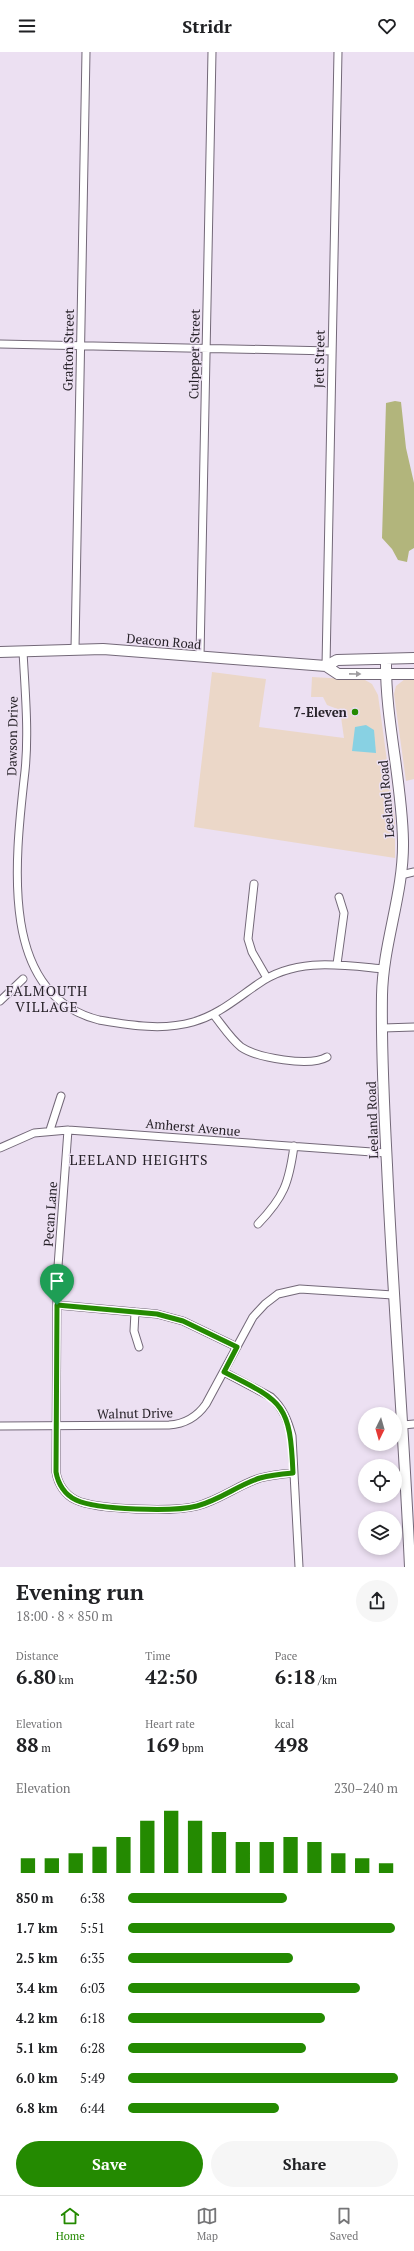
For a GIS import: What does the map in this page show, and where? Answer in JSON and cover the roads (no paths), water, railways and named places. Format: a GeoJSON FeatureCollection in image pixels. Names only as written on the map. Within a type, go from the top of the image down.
{"type":"FeatureCollection","features":[{"type":"Feature","properties":{"kind":"main road","name":"Deacon Road"},"geometry":{"type":"LineString","coordinates":[[0,652],[75,649],[137,650],[200,657],[326,666],[338,674],[414,674]]}},
{"type":"Feature","properties":{"kind":"main road","name":"Deacon Road"},"geometry":{"type":"LineString","coordinates":[[326,666],[337,660],[414,658]]}},
{"type":"Feature","properties":{"kind":"main road"},"geometry":{"type":"LineString","coordinates":[[386,659],[386,675]]}},
{"type":"Feature","properties":{"kind":"main road","name":"Leeland Road"},"geometry":{"type":"LineString","coordinates":[[386,675],[402,819],[401,875],[384,969],[383,1028],[386,1153],[393,1295],[403,1425],[410,1567]]}},
{"type":"Feature","properties":{"kind":"street","name":"Grafton Street"},"geometry":{"type":"LineString","coordinates":[[75,649],[86,52]]}},
{"type":"Feature","properties":{"kind":"street","name":"Culpeper Street"},"geometry":{"type":"LineString","coordinates":[[200,657],[212,52]]}},
{"type":"Feature","properties":{"kind":"street","name":"Jett Street"},"geometry":{"type":"LineString","coordinates":[[326,666],[338,52]]}},
{"type":"Feature","properties":{"kind":"street"},"geometry":{"type":"LineString","coordinates":[[0,344],[332,350]]}},
{"type":"Feature","properties":{"kind":"street","name":"Dawson Drive"},"geometry":{"type":"LineString","coordinates":[[10,864],[25,768],[23,651]]}},
{"type":"Feature","properties":{"kind":"street"},"geometry":{"type":"LineString","coordinates":[[401,875],[414,872]]}},
{"type":"Feature","properties":{"kind":"street"},"geometry":{"type":"LineString","coordinates":[[254,884],[248,939],[252,952],[267,978]]}},
{"type":"Feature","properties":{"kind":"street"},"geometry":{"type":"LineString","coordinates":[[337,964],[344,913],[339,897]]}},
{"type":"Feature","properties":{"kind":"street"},"geometry":{"type":"LineString","coordinates":[[60,1010],[77,1016],[146,1026],[179,1025],[213,1014],[226,1008],[267,978],[306,965],[337,964],[384,969]]}},
{"type":"Feature","properties":{"kind":"street"},"geometry":{"type":"LineString","coordinates":[[0,1001],[23,979]]}},
{"type":"Feature","properties":{"kind":"street"},"geometry":{"type":"LineString","coordinates":[[213,1014],[235,1041],[248,1051],[258,1055],[311,1062],[327,1057]]}},
{"type":"Feature","properties":{"kind":"street"},"geometry":{"type":"LineString","coordinates":[[383,1028],[414,1027]]}},
{"type":"Feature","properties":{"kind":"street"},"geometry":{"type":"LineString","coordinates":[[50,1130],[61,1096]]}},
{"type":"Feature","properties":{"kind":"street","name":"Amherst Avenue"},"geometry":{"type":"LineString","coordinates":[[0,1148],[22,1137],[50,1130],[68,1130],[386,1153]]}},
{"type":"Feature","properties":{"kind":"street","name":"Pecan Lane"},"geometry":{"type":"LineString","coordinates":[[68,1130],[57,1305],[57,1477],[65,1491],[76,1500],[84,1503],[158,1510],[182,1508],[217,1499],[260,1478],[293,1473]]}},
{"type":"Feature","properties":{"kind":"street"},"geometry":{"type":"LineString","coordinates":[[258,1224],[282,1195],[291,1170],[294,1146]]}},
{"type":"Feature","properties":{"kind":"street","name":"Walnut Drive"},"geometry":{"type":"LineString","coordinates":[[0,1426],[169,1425],[190,1420],[201,1411],[257,1312],[272,1298],[285,1291],[300,1289],[393,1295]]}},
{"type":"Feature","properties":{"kind":"street"},"geometry":{"type":"LineString","coordinates":[[57,1305],[157,1314],[183,1321],[237,1347]]}},
{"type":"Feature","properties":{"kind":"street"},"geometry":{"type":"LineString","coordinates":[[135,1312],[134,1331],[139,1347]]}},
{"type":"Feature","properties":{"kind":"street"},"geometry":{"type":"LineString","coordinates":[[224,1372],[262,1391],[282,1409],[291,1432],[299,1567]]}},
{"type":"Feature","properties":{"kind":"street"},"geometry":{"type":"LineString","coordinates":[[403,1425],[414,1424]]}},
{"type":"Feature","properties":{"kind":"water"},"geometry":{"type":"Polygon","coordinates":[[[366,725],[374,730],[376,753],[352,751],[355,727],[366,725]]]}},
{"type":"Feature","properties":{"kind":"place","name":"7-Eleven"},"geometry":{"type":"Point","coordinates":[355,712]}},
{"type":"Feature","properties":{"kind":"district","name":"FALMOUTH VILLAGE"},"geometry":{"type":"Point","coordinates":[47,998]}},
{"type":"Feature","properties":{"kind":"district","name":"LEELAND HEIGHTS"},"geometry":{"type":"Point","coordinates":[139,1159]}}]}
